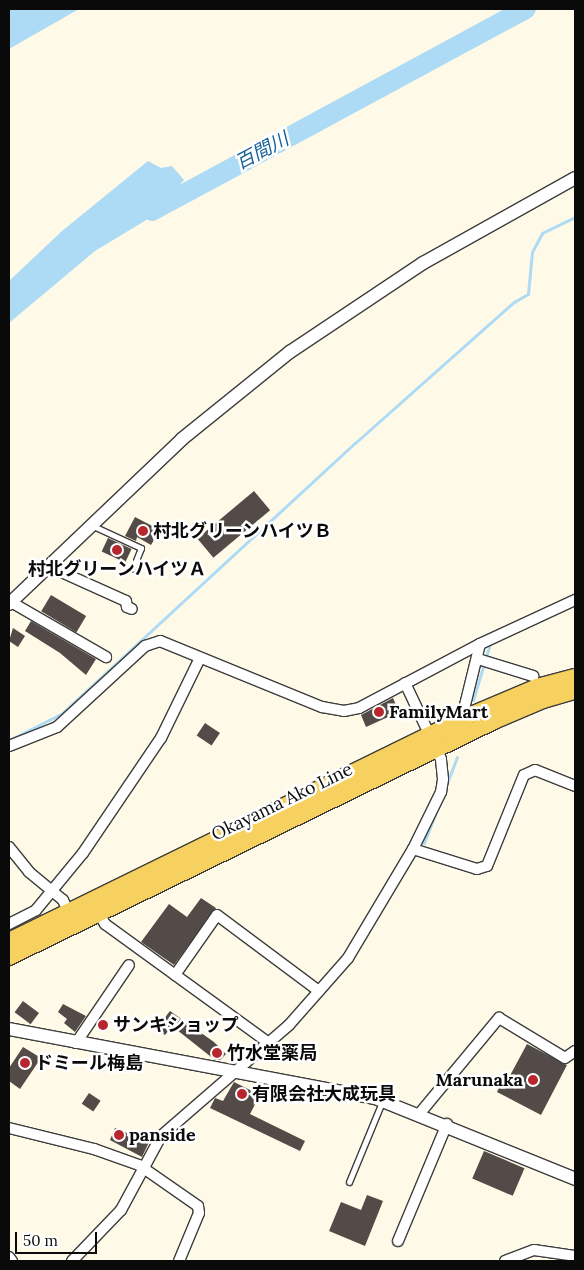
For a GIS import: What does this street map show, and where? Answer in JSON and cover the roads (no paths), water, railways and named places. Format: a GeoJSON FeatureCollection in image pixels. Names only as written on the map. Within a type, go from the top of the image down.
{"type":"FeatureCollection","features":[{"type":"Feature","properties":{"kind":"main road","name":"Okayama Ako Line"},"geometry":{"type":"LineString","coordinates":[[9,941],[430,735],[538,687],[575,677]]}},
{"type":"Feature","properties":{"kind":"main road","name":"Okayama Ako Line"},"geometry":{"type":"LineString","coordinates":[[9,958],[98,912],[542,700],[575,691]]}},
{"type":"Feature","properties":{"kind":"street"},"geometry":{"type":"LineString","coordinates":[[106,657],[10,603],[182,439],[290,352],[431,258],[575,178]]}},
{"type":"Feature","properties":{"kind":"street"},"geometry":{"type":"LineString","coordinates":[[48,566],[126,601],[127,607],[132,609]]}},
{"type":"Feature","properties":{"kind":"street"},"geometry":{"type":"LineString","coordinates":[[9,746],[57,727],[145,646],[160,641],[199,660],[322,707],[344,711],[359,708],[485,642],[575,600]]}},
{"type":"Feature","properties":{"kind":"street"},"geometry":{"type":"LineString","coordinates":[[465,705],[482,660],[485,642]]}},
{"type":"Feature","properties":{"kind":"street"},"geometry":{"type":"LineString","coordinates":[[9,924],[36,910],[54,893],[161,738],[199,660]]}},
{"type":"Feature","properties":{"kind":"street"},"geometry":{"type":"LineString","coordinates":[[482,660],[533,676]]}},
{"type":"Feature","properties":{"kind":"street"},"geometry":{"type":"LineString","coordinates":[[72,1261],[121,1210],[142,1167],[161,1136],[232,1072],[289,1025],[348,958],[412,849],[441,792],[442,767],[437,750],[405,683]]}},
{"type":"Feature","properties":{"kind":"street"},"geometry":{"type":"LineString","coordinates":[[412,849],[477,869],[487,866],[524,775],[535,770],[575,786]]}},
{"type":"Feature","properties":{"kind":"street"},"geometry":{"type":"LineString","coordinates":[[9,847],[29,872],[63,900],[68,911]]}},
{"type":"Feature","properties":{"kind":"street"},"geometry":{"type":"LineString","coordinates":[[98,912],[105,924],[269,1043]]}},
{"type":"Feature","properties":{"kind":"street"},"geometry":{"type":"LineString","coordinates":[[175,975],[217,915],[319,991]]}},
{"type":"Feature","properties":{"kind":"street"},"geometry":{"type":"LineString","coordinates":[[76,1043],[130,965]]}},
{"type":"Feature","properties":{"kind":"street"},"geometry":{"type":"LineString","coordinates":[[420,1113],[499,1018],[565,1058],[575,1051]]}},
{"type":"Feature","properties":{"kind":"street"},"geometry":{"type":"LineString","coordinates":[[9,1029],[383,1100],[447,1124],[575,1179]]}},
{"type":"Feature","properties":{"kind":"street"},"geometry":{"type":"LineString","coordinates":[[398,1242],[447,1124]]}},
{"type":"Feature","properties":{"kind":"street"},"geometry":{"type":"LineString","coordinates":[[9,1128],[94,1149],[142,1167],[198,1206],[200,1214],[179,1261]]}},
{"type":"Feature","properties":{"kind":"street"},"geometry":{"type":"LineString","coordinates":[[505,1261],[534,1250],[575,1256]]}},
{"type":"Feature","properties":{"kind":"street"},"geometry":{"type":"LineString","coordinates":[[9,1257],[12,1261]]}},
{"type":"Feature","properties":{"kind":"lane"},"geometry":{"type":"LineString","coordinates":[[91,525],[141,548],[133,568]]}},
{"type":"Feature","properties":{"kind":"lane"},"geometry":{"type":"LineString","coordinates":[[349,1182],[383,1100]]}},
{"type":"Feature","properties":{"kind":"water"},"geometry":{"type":"Polygon","coordinates":[[[9,9],[79,9],[9,49],[9,9]]]}},
{"type":"Feature","properties":{"kind":"water"},"geometry":{"type":"Polygon","coordinates":[[[148,161],[161,168],[172,166],[184,180],[174,191],[176,202],[95,251],[9,323],[9,281],[62,231],[148,161]]]}},
{"type":"Feature","properties":{"kind":"waterway","name":"百間川"},"geometry":{"type":"LineString","coordinates":[[152,211],[526,9]]}},
{"type":"Feature","properties":{"kind":"waterway"},"geometry":{"type":"LineString","coordinates":[[9,740],[61,714],[355,443],[514,302],[528,294],[532,252],[542,233],[575,217]]}},
{"type":"Feature","properties":{"kind":"waterway"},"geometry":{"type":"LineString","coordinates":[[473,700],[489,647],[486,635],[505,627]]}},
{"type":"Feature","properties":{"kind":"waterway"},"geometry":{"type":"LineString","coordinates":[[424,843],[457,757]]}},
{"type":"Feature","properties":{"kind":"place","name":"村北グリーンハイツＢ"},"geometry":{"type":"Point","coordinates":[143,531]}},
{"type":"Feature","properties":{"kind":"place","name":"村北グリーンハイツＡ"},"geometry":{"type":"Point","coordinates":[117,550]}},
{"type":"Feature","properties":{"kind":"place","name":"FamilyMart"},"geometry":{"type":"Point","coordinates":[379,712]}},
{"type":"Feature","properties":{"kind":"place","name":"サンキショップ"},"geometry":{"type":"Point","coordinates":[103,1025]}},
{"type":"Feature","properties":{"kind":"place","name":"竹水堂薬局"},"geometry":{"type":"Point","coordinates":[217,1053]}},
{"type":"Feature","properties":{"kind":"place","name":"ドミール梅島"},"geometry":{"type":"Point","coordinates":[25,1063]}},
{"type":"Feature","properties":{"kind":"place","name":"Marunaka"},"geometry":{"type":"Point","coordinates":[533,1080]}},
{"type":"Feature","properties":{"kind":"place","name":"有限会社大成玩具"},"geometry":{"type":"Point","coordinates":[242,1094]}},
{"type":"Feature","properties":{"kind":"place","name":"panside"},"geometry":{"type":"Point","coordinates":[119,1135]}}]}
